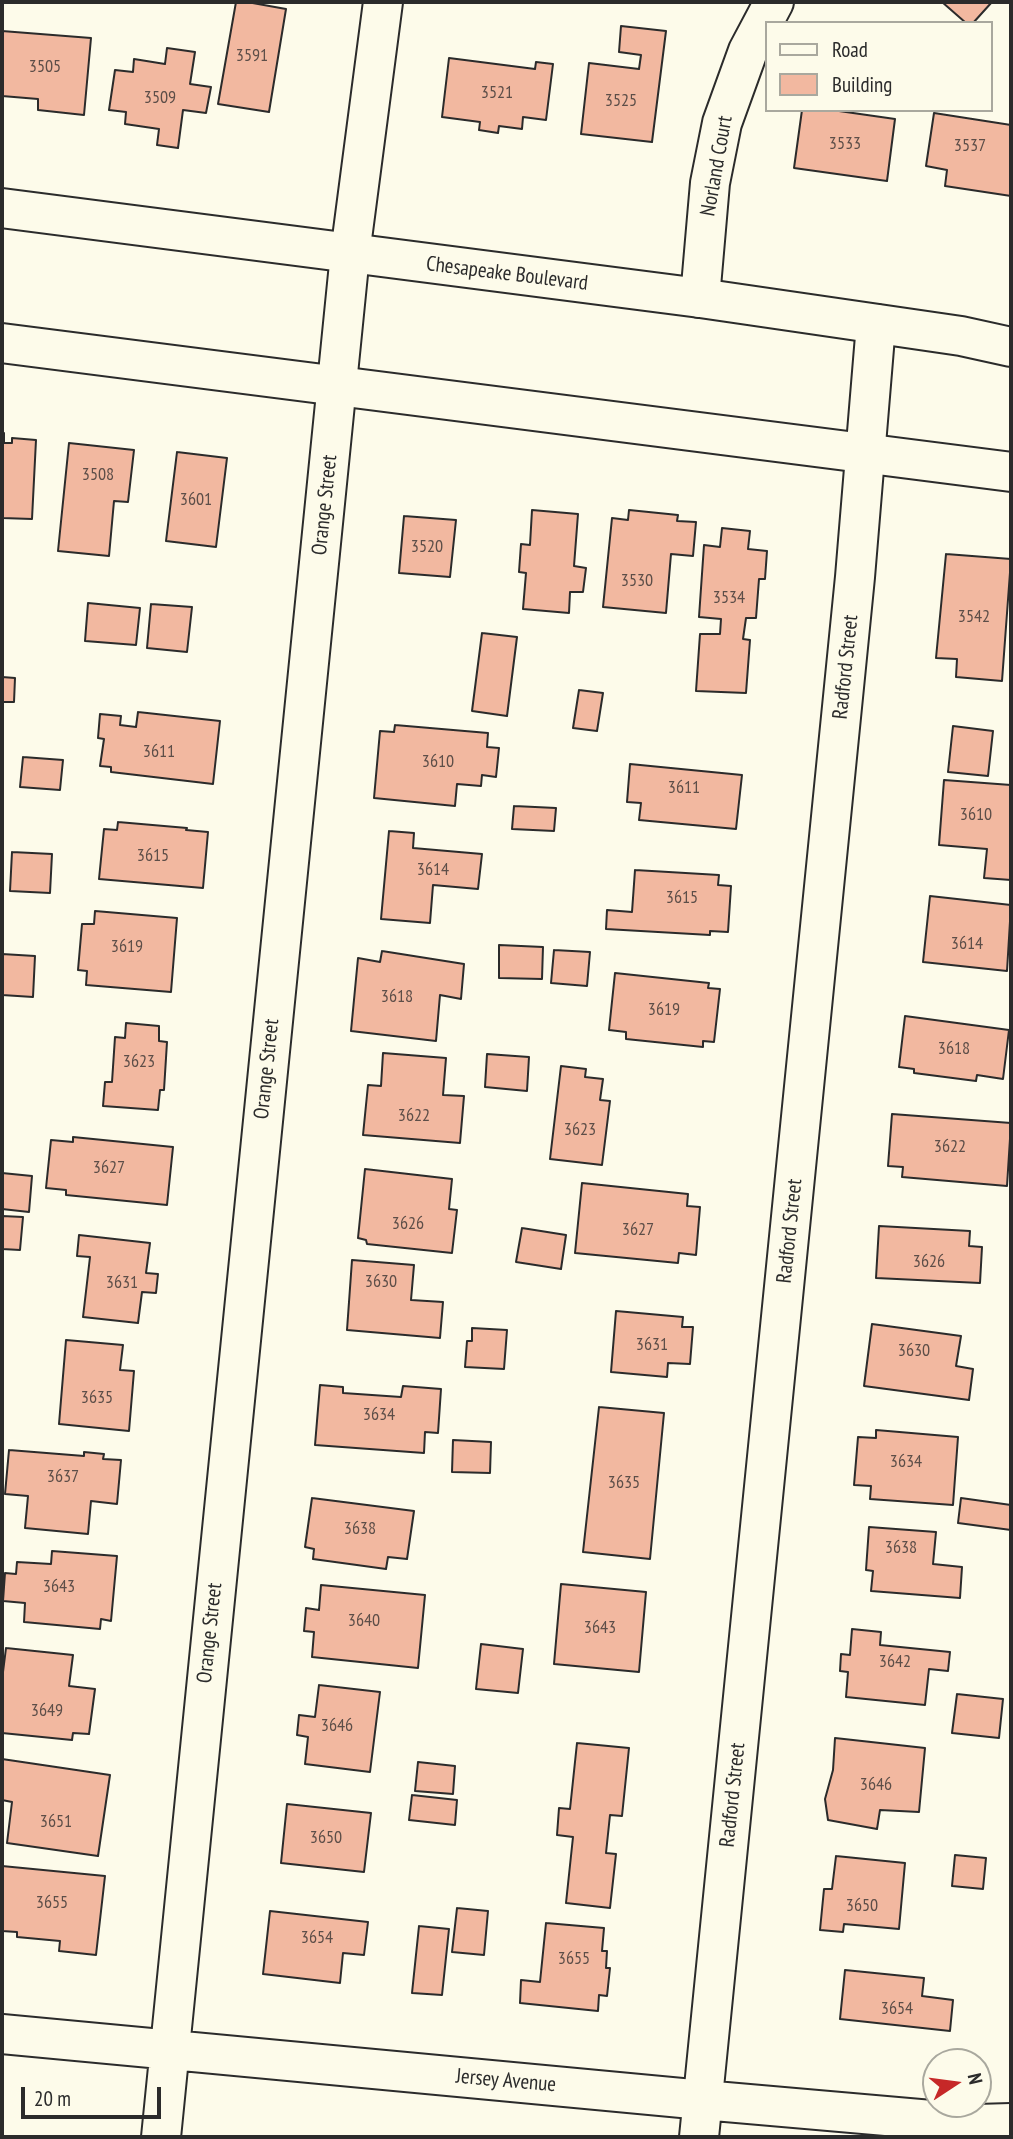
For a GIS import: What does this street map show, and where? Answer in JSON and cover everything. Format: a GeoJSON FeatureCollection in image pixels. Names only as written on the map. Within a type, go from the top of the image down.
{"type":"FeatureCollection","features":[{"type":"Feature","properties":{"kind":"street","name":"Orange Street"},"geometry":{"type":"LineString","coordinates":[[161,2137],[350,254],[383,2]]}},
{"type":"Feature","properties":{"kind":"street","name":"Norland Court"},"geometry":{"type":"LineString","coordinates":[[699,298],[710,183],[722,123],[748,51],[774,2]]}},
{"type":"Feature","properties":{"kind":"street","name":"Chesapeake Boulevard"},"geometry":{"type":"LineString","coordinates":[[2,208],[699,298],[961,336],[1011,347]]}},
{"type":"Feature","properties":{"kind":"street","name":"Radford Street"},"geometry":{"type":"LineString","coordinates":[[699,2137],[855,577],[876,324]]}},
{"type":"Feature","properties":{"kind":"street"},"geometry":{"type":"LineString","coordinates":[[2,343],[1011,472]]}},
{"type":"Feature","properties":{"kind":"street","name":"Jersey Avenue"},"geometry":{"type":"LineString","coordinates":[[2,2034],[703,2100],[977,2124],[1011,2123]]}},
{"type":"Feature","properties":{"kind":"building"},"geometry":{"type":"Polygon","coordinates":[[[236,2],[286,9],[269,112],[218,104],[236,2]]]}},
{"type":"Feature","properties":{"kind":"building"},"geometry":{"type":"Polygon","coordinates":[[[942,2],[992,2],[975,21],[964,21],[942,2]]]}},
{"type":"Feature","properties":{"kind":"building"},"geometry":{"type":"Polygon","coordinates":[[[621,26],[666,31],[652,142],[581,134],[589,63],[639,69],[641,55],[619,52],[621,26]]]}},
{"type":"Feature","properties":{"kind":"building"},"geometry":{"type":"Polygon","coordinates":[[[2,31],[91,38],[84,115],[38,110],[38,99],[2,96],[2,31]]]}},
{"type":"Feature","properties":{"kind":"building"},"geometry":{"type":"Polygon","coordinates":[[[167,48],[195,52],[190,84],[211,87],[206,113],[183,110],[178,148],[157,145],[159,129],[125,124],[126,112],[109,110],[115,70],[133,72],[134,59],[165,64],[167,48]]]}},
{"type":"Feature","properties":{"kind":"building"},"geometry":{"type":"Polygon","coordinates":[[[449,58],[535,69],[536,62],[553,64],[546,120],[523,117],[522,129],[499,126],[498,133],[479,130],[480,122],[442,117],[449,58]]]}},
{"type":"Feature","properties":{"kind":"building"},"geometry":{"type":"Polygon","coordinates":[[[802,112],[846,112],[895,119],[887,181],[794,168],[802,112]]]}},
{"type":"Feature","properties":{"kind":"building"},"geometry":{"type":"Polygon","coordinates":[[[934,113],[1011,125],[1011,196],[945,186],[947,170],[926,166],[934,113]]]}},
{"type":"Feature","properties":{"kind":"building"},"geometry":{"type":"Polygon","coordinates":[[[2,433],[4,443],[12,443],[12,438],[36,440],[32,519],[2,518],[2,433]]]}},
{"type":"Feature","properties":{"kind":"building"},"geometry":{"type":"Polygon","coordinates":[[[69,443],[134,450],[128,502],[114,501],[109,556],[58,551],[69,443]]]}},
{"type":"Feature","properties":{"kind":"building"},"geometry":{"type":"Polygon","coordinates":[[[177,452],[227,458],[216,547],[166,541],[177,452]]]}},
{"type":"Feature","properties":{"kind":"building"},"geometry":{"type":"Polygon","coordinates":[[[532,510],[578,514],[574,566],[586,568],[583,592],[570,592],[569,613],[523,609],[526,573],[519,572],[521,544],[530,545],[532,510]]]}},
{"type":"Feature","properties":{"kind":"building"},"geometry":{"type":"Polygon","coordinates":[[[629,510],[678,515],[677,521],[696,522],[693,556],[671,554],[666,613],[603,607],[612,518],[628,520],[629,510]]]}},
{"type":"Feature","properties":{"kind":"building"},"geometry":{"type":"Polygon","coordinates":[[[404,516],[456,520],[450,577],[399,573],[404,516]]]}},
{"type":"Feature","properties":{"kind":"building"},"geometry":{"type":"Polygon","coordinates":[[[722,528],[750,531],[748,549],[767,551],[765,579],[759,579],[756,618],[746,618],[743,639],[750,640],[746,693],[696,691],[700,634],[720,634],[721,619],[699,617],[704,545],[720,547],[722,528]]]}},
{"type":"Feature","properties":{"kind":"building"},"geometry":{"type":"Polygon","coordinates":[[[946,554],[1011,559],[1002,681],[956,677],[957,659],[936,658],[946,554]]]}},
{"type":"Feature","properties":{"kind":"building"},"geometry":{"type":"Polygon","coordinates":[[[88,603],[140,608],[136,645],[85,641],[88,603]]]}},
{"type":"Feature","properties":{"kind":"building"},"geometry":{"type":"Polygon","coordinates":[[[151,604],[192,607],[187,652],[147,648],[151,604]]]}},
{"type":"Feature","properties":{"kind":"building"},"geometry":{"type":"Polygon","coordinates":[[[482,633],[517,637],[507,716],[472,711],[482,633]]]}},
{"type":"Feature","properties":{"kind":"building"},"geometry":{"type":"Polygon","coordinates":[[[2,677],[15,678],[14,702],[2,702],[2,677]]]}},
{"type":"Feature","properties":{"kind":"building"},"geometry":{"type":"Polygon","coordinates":[[[579,690],[603,693],[597,731],[573,728],[579,690]]]}},
{"type":"Feature","properties":{"kind":"building"},"geometry":{"type":"Polygon","coordinates":[[[138,712],[220,721],[213,784],[111,772],[111,767],[100,766],[104,739],[98,738],[100,714],[121,716],[120,725],[136,727],[138,712]]]}},
{"type":"Feature","properties":{"kind":"building"},"geometry":{"type":"Polygon","coordinates":[[[395,725],[488,733],[487,747],[499,748],[496,777],[482,775],[481,786],[457,784],[455,806],[374,798],[380,731],[394,732],[395,725]]]}},
{"type":"Feature","properties":{"kind":"building"},"geometry":{"type":"Polygon","coordinates":[[[953,726],[993,731],[988,776],[948,772],[953,726]]]}},
{"type":"Feature","properties":{"kind":"building"},"geometry":{"type":"Polygon","coordinates":[[[23,757],[63,760],[60,790],[20,787],[23,757]]]}},
{"type":"Feature","properties":{"kind":"building"},"geometry":{"type":"Polygon","coordinates":[[[630,764],[742,775],[736,829],[639,820],[641,803],[627,802],[630,764]]]}},
{"type":"Feature","properties":{"kind":"building"},"geometry":{"type":"Polygon","coordinates":[[[944,780],[1011,785],[1011,880],[984,878],[987,849],[939,845],[944,780]]]}},
{"type":"Feature","properties":{"kind":"building"},"geometry":{"type":"Polygon","coordinates":[[[514,806],[556,808],[554,831],[512,829],[514,806]]]}},
{"type":"Feature","properties":{"kind":"building"},"geometry":{"type":"Polygon","coordinates":[[[118,822],[208,832],[203,888],[99,879],[104,829],[117,830],[118,822]]]}},
{"type":"Feature","properties":{"kind":"building"},"geometry":{"type":"Polygon","coordinates":[[[389,831],[414,833],[413,848],[482,854],[478,889],[433,885],[430,923],[381,919],[389,831]]]}},
{"type":"Feature","properties":{"kind":"building"},"geometry":{"type":"Polygon","coordinates":[[[12,852],[52,854],[50,893],[10,891],[12,852]]]}},
{"type":"Feature","properties":{"kind":"building"},"geometry":{"type":"Polygon","coordinates":[[[635,870],[719,875],[718,885],[731,886],[728,932],[710,931],[710,935],[606,929],[607,910],[632,912],[635,870]]]}},
{"type":"Feature","properties":{"kind":"building"},"geometry":{"type":"Polygon","coordinates":[[[930,896],[1011,905],[1007,971],[923,962],[930,896]]]}},
{"type":"Feature","properties":{"kind":"building"},"geometry":{"type":"Polygon","coordinates":[[[95,911],[177,918],[171,992],[86,985],[87,971],[78,970],[82,924],[94,924],[95,911]]]}},
{"type":"Feature","properties":{"kind":"building"},"geometry":{"type":"Polygon","coordinates":[[[499,945],[543,947],[542,979],[499,978],[499,945]]]}},
{"type":"Feature","properties":{"kind":"building"},"geometry":{"type":"Polygon","coordinates":[[[554,950],[590,952],[587,986],[551,983],[554,950]]]}},
{"type":"Feature","properties":{"kind":"building"},"geometry":{"type":"Polygon","coordinates":[[[382,951],[464,964],[461,999],[440,995],[436,1041],[351,1031],[358,958],[380,962],[382,951]]]}},
{"type":"Feature","properties":{"kind":"building"},"geometry":{"type":"Polygon","coordinates":[[[2,954],[35,956],[33,997],[2,995],[2,954]]]}},
{"type":"Feature","properties":{"kind":"building"},"geometry":{"type":"Polygon","coordinates":[[[615,973],[709,983],[708,988],[720,989],[714,1042],[703,1041],[703,1047],[626,1039],[626,1032],[609,1030],[615,973]]]}},
{"type":"Feature","properties":{"kind":"building"},"geometry":{"type":"Polygon","coordinates":[[[905,1016],[1009,1030],[1003,1079],[977,1075],[976,1081],[914,1073],[914,1069],[899,1067],[905,1016]]]}},
{"type":"Feature","properties":{"kind":"building"},"geometry":{"type":"Polygon","coordinates":[[[126,1023],[159,1026],[159,1041],[167,1042],[164,1090],[160,1090],[158,1110],[103,1106],[105,1082],[112,1082],[115,1037],[125,1038],[126,1023]]]}},
{"type":"Feature","properties":{"kind":"building"},"geometry":{"type":"Polygon","coordinates":[[[383,1053],[446,1058],[443,1095],[464,1096],[460,1143],[363,1135],[368,1085],[381,1086],[383,1053]]]}},
{"type":"Feature","properties":{"kind":"building"},"geometry":{"type":"Polygon","coordinates":[[[487,1054],[529,1057],[527,1091],[485,1087],[487,1054]]]}},
{"type":"Feature","properties":{"kind":"building"},"geometry":{"type":"Polygon","coordinates":[[[561,1066],[586,1069],[585,1077],[603,1079],[600,1100],[610,1101],[602,1165],[550,1159],[561,1066]]]}},
{"type":"Feature","properties":{"kind":"building"},"geometry":{"type":"Polygon","coordinates":[[[892,1114],[1011,1123],[1007,1186],[902,1177],[903,1167],[888,1166],[892,1114]]]}},
{"type":"Feature","properties":{"kind":"building"},"geometry":{"type":"Polygon","coordinates":[[[73,1137],[173,1147],[167,1205],[66,1195],[66,1190],[46,1188],[51,1140],[73,1142],[73,1137]]]}},
{"type":"Feature","properties":{"kind":"building"},"geometry":{"type":"Polygon","coordinates":[[[365,1169],[452,1179],[449,1209],[457,1210],[452,1253],[367,1244],[366,1240],[358,1238],[365,1169]]]}},
{"type":"Feature","properties":{"kind":"building"},"geometry":{"type":"Polygon","coordinates":[[[2,1173],[32,1176],[29,1212],[2,1209],[2,1173]]]}},
{"type":"Feature","properties":{"kind":"building"},"geometry":{"type":"Polygon","coordinates":[[[582,1183],[688,1194],[687,1206],[700,1207],[696,1255],[679,1253],[678,1263],[575,1253],[582,1183]]]}},
{"type":"Feature","properties":{"kind":"building"},"geometry":{"type":"Polygon","coordinates":[[[2,1216],[23,1217],[20,1250],[2,1249],[2,1216]]]}},
{"type":"Feature","properties":{"kind":"building"},"geometry":{"type":"Polygon","coordinates":[[[879,1226],[970,1231],[969,1246],[982,1247],[980,1283],[876,1278],[879,1226]]]}},
{"type":"Feature","properties":{"kind":"building"},"geometry":{"type":"Polygon","coordinates":[[[522,1228],[566,1235],[561,1269],[516,1262],[522,1228]]]}},
{"type":"Feature","properties":{"kind":"building"},"geometry":{"type":"Polygon","coordinates":[[[79,1235],[150,1243],[146,1273],[158,1274],[156,1293],[142,1292],[138,1323],[83,1317],[90,1257],[77,1256],[79,1235]]]}},
{"type":"Feature","properties":{"kind":"building"},"geometry":{"type":"Polygon","coordinates":[[[352,1260],[414,1265],[411,1300],[443,1302],[440,1338],[347,1330],[352,1260]]]}},
{"type":"Feature","properties":{"kind":"building"},"geometry":{"type":"Polygon","coordinates":[[[616,1311],[683,1317],[682,1327],[693,1327],[690,1364],[668,1363],[667,1377],[611,1372],[616,1311]]]}},
{"type":"Feature","properties":{"kind":"building"},"geometry":{"type":"Polygon","coordinates":[[[872,1324],[961,1336],[956,1366],[973,1369],[969,1400],[864,1386],[872,1324]]]}},
{"type":"Feature","properties":{"kind":"building"},"geometry":{"type":"Polygon","coordinates":[[[472,1328],[507,1330],[504,1369],[465,1367],[467,1341],[472,1341],[472,1328]]]}},
{"type":"Feature","properties":{"kind":"building"},"geometry":{"type":"Polygon","coordinates":[[[66,1340],[123,1345],[120,1370],[134,1371],[129,1431],[59,1424],[66,1340]]]}},
{"type":"Feature","properties":{"kind":"building"},"geometry":{"type":"Polygon","coordinates":[[[320,1385],[343,1387],[343,1393],[401,1397],[403,1386],[441,1389],[438,1433],[425,1432],[424,1453],[315,1445],[320,1385]]]}},
{"type":"Feature","properties":{"kind":"building"},"geometry":{"type":"Polygon","coordinates":[[[599,1407],[664,1413],[650,1559],[583,1552],[599,1407]]]}},
{"type":"Feature","properties":{"kind":"building"},"geometry":{"type":"Polygon","coordinates":[[[876,1430],[958,1437],[953,1505],[870,1499],[871,1486],[854,1485],[858,1437],[876,1438],[876,1430]]]}},
{"type":"Feature","properties":{"kind":"building"},"geometry":{"type":"Polygon","coordinates":[[[453,1440],[491,1442],[490,1473],[452,1472],[453,1440]]]}},
{"type":"Feature","properties":{"kind":"building"},"geometry":{"type":"Polygon","coordinates":[[[9,1450],[84,1456],[84,1452],[104,1454],[103,1459],[121,1460],[117,1504],[91,1501],[88,1534],[25,1528],[28,1496],[5,1494],[9,1450]]]}},
{"type":"Feature","properties":{"kind":"building"},"geometry":{"type":"Polygon","coordinates":[[[312,1498],[414,1511],[407,1559],[388,1557],[386,1569],[313,1559],[314,1549],[305,1547],[312,1498]]]}},
{"type":"Feature","properties":{"kind":"building"},"geometry":{"type":"Polygon","coordinates":[[[961,1498],[1011,1505],[1011,1530],[958,1523],[961,1498]]]}},
{"type":"Feature","properties":{"kind":"building"},"geometry":{"type":"Polygon","coordinates":[[[869,1527],[936,1532],[933,1564],[962,1567],[960,1598],[871,1591],[873,1571],[866,1570],[869,1527]]]}},
{"type":"Feature","properties":{"kind":"building"},"geometry":{"type":"Polygon","coordinates":[[[52,1551],[117,1556],[111,1621],[101,1619],[100,1629],[24,1622],[25,1603],[3,1601],[5,1573],[16,1574],[17,1562],[51,1564],[52,1551]]]}},
{"type":"Feature","properties":{"kind":"building"},"geometry":{"type":"Polygon","coordinates":[[[561,1584],[646,1592],[639,1672],[554,1664],[561,1584]]]}},
{"type":"Feature","properties":{"kind":"building"},"geometry":{"type":"Polygon","coordinates":[[[321,1585],[425,1595],[418,1668],[312,1657],[314,1632],[304,1631],[306,1608],[319,1610],[321,1585]]]}},
{"type":"Feature","properties":{"kind":"building"},"geometry":{"type":"Polygon","coordinates":[[[852,1629],[881,1632],[880,1645],[950,1652],[948,1671],[929,1669],[925,1705],[846,1697],[848,1672],[840,1671],[841,1654],[850,1655],[852,1629]]]}},
{"type":"Feature","properties":{"kind":"building"},"geometry":{"type":"Polygon","coordinates":[[[481,1644],[523,1649],[518,1693],[476,1689],[481,1644]]]}},
{"type":"Feature","properties":{"kind":"building"},"geometry":{"type":"Polygon","coordinates":[[[6,1648],[73,1655],[69,1686],[95,1689],[89,1734],[73,1733],[72,1740],[2,1733],[2,1680],[6,1648]]]}},
{"type":"Feature","properties":{"kind":"building"},"geometry":{"type":"Polygon","coordinates":[[[319,1685],[380,1692],[370,1772],[305,1764],[308,1737],[297,1735],[299,1715],[315,1717],[319,1685]]]}},
{"type":"Feature","properties":{"kind":"building"},"geometry":{"type":"Polygon","coordinates":[[[957,1694],[1003,1699],[999,1738],[952,1733],[957,1694]]]}},
{"type":"Feature","properties":{"kind":"building"},"geometry":{"type":"Polygon","coordinates":[[[835,1738],[925,1748],[919,1812],[880,1810],[877,1829],[828,1820],[825,1799],[833,1770],[835,1738]]]}},
{"type":"Feature","properties":{"kind":"building"},"geometry":{"type":"Polygon","coordinates":[[[577,1743],[629,1748],[622,1816],[610,1815],[606,1853],[616,1854],[610,1908],[566,1903],[573,1837],[557,1835],[559,1808],[570,1809],[577,1743]]]}},
{"type":"Feature","properties":{"kind":"building"},"geometry":{"type":"Polygon","coordinates":[[[2,1759],[110,1775],[98,1856],[7,1843],[12,1802],[2,1800],[2,1759]]]}},
{"type":"Feature","properties":{"kind":"building"},"geometry":{"type":"Polygon","coordinates":[[[418,1762],[455,1766],[453,1794],[415,1791],[418,1762]]]}},
{"type":"Feature","properties":{"kind":"building"},"geometry":{"type":"Polygon","coordinates":[[[412,1795],[457,1800],[455,1825],[409,1820],[412,1795]]]}},
{"type":"Feature","properties":{"kind":"building"},"geometry":{"type":"Polygon","coordinates":[[[287,1804],[371,1813],[364,1872],[281,1863],[287,1804]]]}},
{"type":"Feature","properties":{"kind":"building"},"geometry":{"type":"Polygon","coordinates":[[[955,1855],[986,1858],[983,1889],[952,1886],[955,1855]]]}},
{"type":"Feature","properties":{"kind":"building"},"geometry":{"type":"Polygon","coordinates":[[[836,1856],[905,1863],[899,1929],[844,1924],[843,1932],[820,1930],[824,1889],[832,1889],[836,1856]]]}},
{"type":"Feature","properties":{"kind":"building"},"geometry":{"type":"Polygon","coordinates":[[[2,1866],[105,1876],[96,1955],[59,1951],[60,1941],[17,1937],[17,1932],[2,1931],[2,1866]]]}},
{"type":"Feature","properties":{"kind":"building"},"geometry":{"type":"Polygon","coordinates":[[[457,1908],[488,1911],[484,1955],[452,1952],[457,1908]]]}},
{"type":"Feature","properties":{"kind":"building"},"geometry":{"type":"Polygon","coordinates":[[[270,1911],[368,1922],[364,1955],[343,1953],[340,1983],[263,1974],[270,1911]]]}},
{"type":"Feature","properties":{"kind":"building"},"geometry":{"type":"Polygon","coordinates":[[[546,1923],[604,1928],[602,1951],[607,1951],[606,1968],[610,1968],[607,1996],[599,1995],[598,2011],[520,2003],[521,1980],[540,1982],[546,1923]]]}},
{"type":"Feature","properties":{"kind":"building"},"geometry":{"type":"Polygon","coordinates":[[[419,1926],[449,1929],[442,1995],[412,1993],[419,1926]]]}},
{"type":"Feature","properties":{"kind":"building"},"geometry":{"type":"Polygon","coordinates":[[[845,1970],[924,1978],[922,1996],[953,2000],[950,2031],[840,2019],[845,1970]]]}}]}
